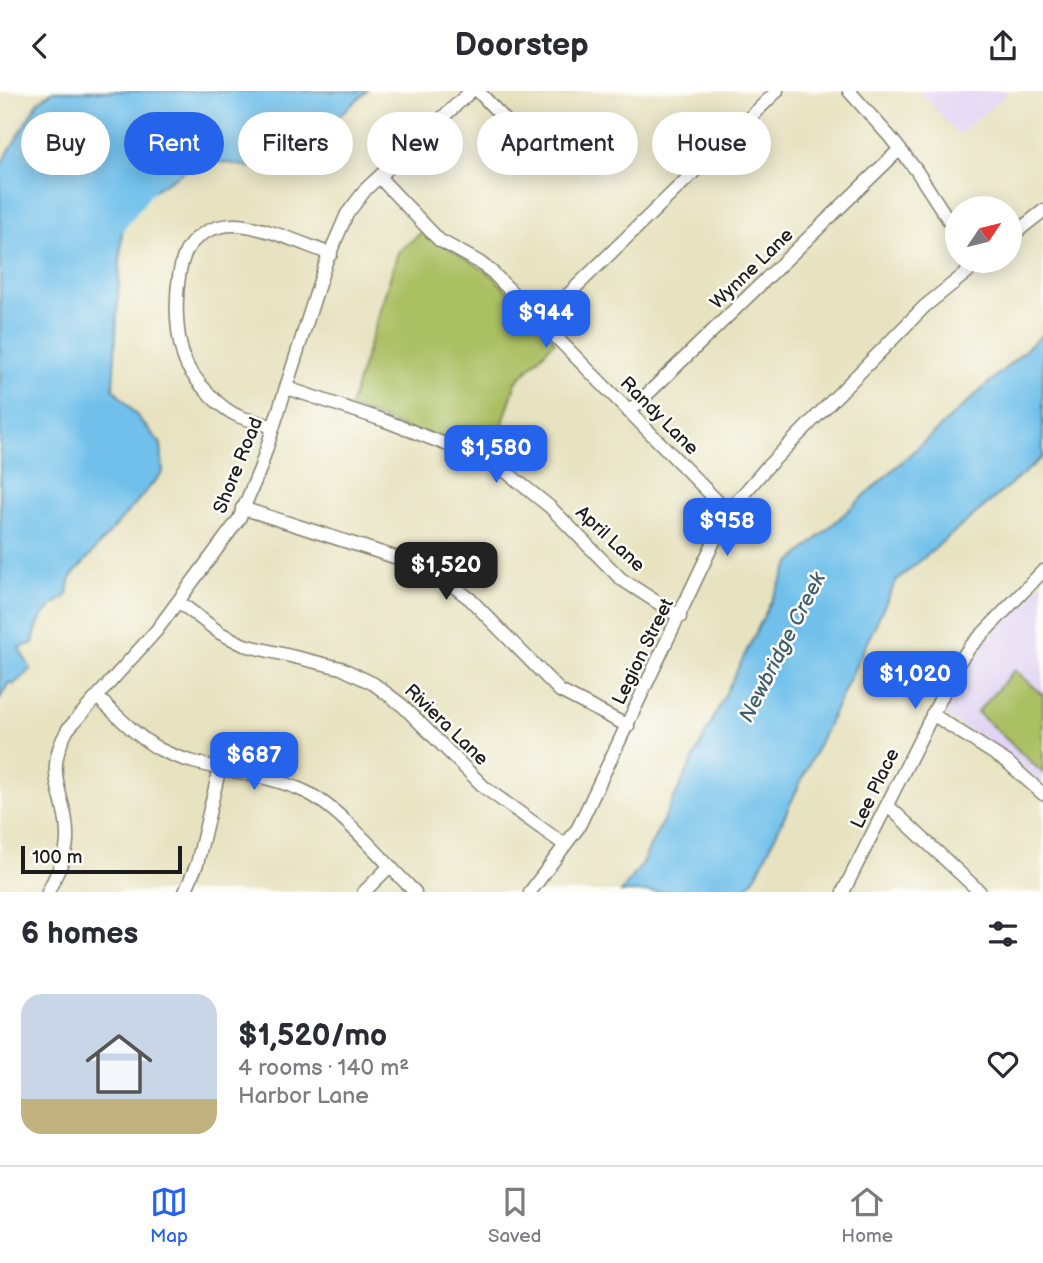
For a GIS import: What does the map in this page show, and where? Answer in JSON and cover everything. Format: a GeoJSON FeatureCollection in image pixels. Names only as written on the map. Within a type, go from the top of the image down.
{"type":"FeatureCollection","features":[{"type":"Feature","properties":{"kind":"street","name":"Shore Road"},"geometry":{"type":"LineString","coordinates":[[48,892],[59,869],[67,842],[66,819],[55,771],[56,755],[68,729],[156,631],[239,519],[260,469],[326,262],[347,214],[361,194],[471,91]]}},
{"type":"Feature","properties":{"kind":"street"},"geometry":{"type":"LineString","coordinates":[[478,91],[498,112]]}},
{"type":"Feature","properties":{"kind":"street"},"geometry":{"type":"LineString","coordinates":[[541,321],[777,91]]}},
{"type":"Feature","properties":{"kind":"street"},"geometry":{"type":"LineString","coordinates":[[849,91],[916,170],[945,215]]}},
{"type":"Feature","properties":{"kind":"street","name":"Wynne Lane"},"geometry":{"type":"LineString","coordinates":[[629,412],[899,150]]}},
{"type":"Feature","properties":{"kind":"street","name":"Randy Lane"},"geometry":{"type":"LineString","coordinates":[[379,177],[428,231],[492,272],[728,512]]}},
{"type":"Feature","properties":{"kind":"street"},"geometry":{"type":"LineString","coordinates":[[1022,228],[1043,211]]}},
{"type":"Feature","properties":{"kind":"street"},"geometry":{"type":"LineString","coordinates":[[273,428],[236,415],[223,406],[191,373],[183,359],[179,348],[178,323],[179,283],[184,256],[198,237],[207,231],[220,226],[236,225],[256,228],[331,254]]}},
{"type":"Feature","properties":{"kind":"street","name":"Legion Street"},"geometry":{"type":"LineString","coordinates":[[530,892],[578,828],[728,512],[766,468],[925,306],[965,273]]}},
{"type":"Feature","properties":{"kind":"street","name":"April Lane"},"geometry":{"type":"LineString","coordinates":[[287,388],[383,420],[466,452],[505,471],[551,507],[621,579],[680,617]]}},
{"type":"Feature","properties":{"kind":"street"},"geometry":{"type":"LineString","coordinates":[[242,508],[407,561],[440,576],[470,599],[561,691],[628,726]]}},
{"type":"Feature","properties":{"kind":"street","name":"Lee Place"},"geometry":{"type":"LineString","coordinates":[[843,892],[947,683],[970,647],[1043,571]]}},
{"type":"Feature","properties":{"kind":"street","name":"Riviera Lane"},"geometry":{"type":"LineString","coordinates":[[178,601],[220,633],[244,645],[341,669],[374,684],[403,706],[485,788],[565,845]]}},
{"type":"Feature","properties":{"kind":"street"},"geometry":{"type":"LineString","coordinates":[[97,697],[159,748],[177,756],[276,780],[312,795],[334,811],[415,892]]}},
{"type":"Feature","properties":{"kind":"street"},"geometry":{"type":"LineString","coordinates":[[932,714],[1007,762],[1043,794]]}},
{"type":"Feature","properties":{"kind":"street"},"geometry":{"type":"LineString","coordinates":[[185,892],[197,864],[220,767]]}},
{"type":"Feature","properties":{"kind":"street"},"geometry":{"type":"LineString","coordinates":[[887,806],[980,892]]}},
{"type":"Feature","properties":{"kind":"street"},"geometry":{"type":"LineString","coordinates":[[364,892],[389,867]]}},
{"type":"Feature","properties":{"kind":"shaded area"},"geometry":{"type":"Polygon","coordinates":[[[919,91],[1009,91],[959,135],[919,91]]]}},
{"type":"Feature","properties":{"kind":"shaded area"},"geometry":{"type":"Polygon","coordinates":[[[1043,582],[1043,784],[1011,757],[943,714],[966,662],[1043,582]]]}},
{"type":"Feature","properties":{"kind":"green space"},"geometry":{"type":"Polygon","coordinates":[[[423,231],[492,275],[555,341],[516,382],[491,461],[350,407],[398,252],[423,231]]]}},
{"type":"Feature","properties":{"kind":"green space"},"geometry":{"type":"Polygon","coordinates":[[[1015,670],[1043,695],[1043,773],[977,712],[1015,670]]]}},
{"type":"Feature","properties":{"kind":"water"},"geometry":{"type":"Polygon","coordinates":[[[53,91],[367,91],[343,112],[238,112],[238,165],[224,162],[224,112],[124,112],[124,175],[179,175],[123,209],[113,388],[161,444],[163,472],[71,577],[67,596],[44,615],[37,627],[33,643],[19,648],[31,669],[13,685],[9,682],[0,699],[0,166],[21,131],[21,175],[110,175],[110,112],[32,112],[38,102],[53,91]]]}},
{"type":"Feature","properties":{"kind":"water","name":"Newbridge Creek"},"geometry":{"type":"Polygon","coordinates":[[[1043,334],[1043,457],[896,581],[757,874],[744,892],[621,892],[640,867],[790,563],[1043,334]]]}},
{"type":"Feature","properties":{"kind":"waterway"},"geometry":{"type":"LineString","coordinates":[[108,234],[148,183]]}}]}
